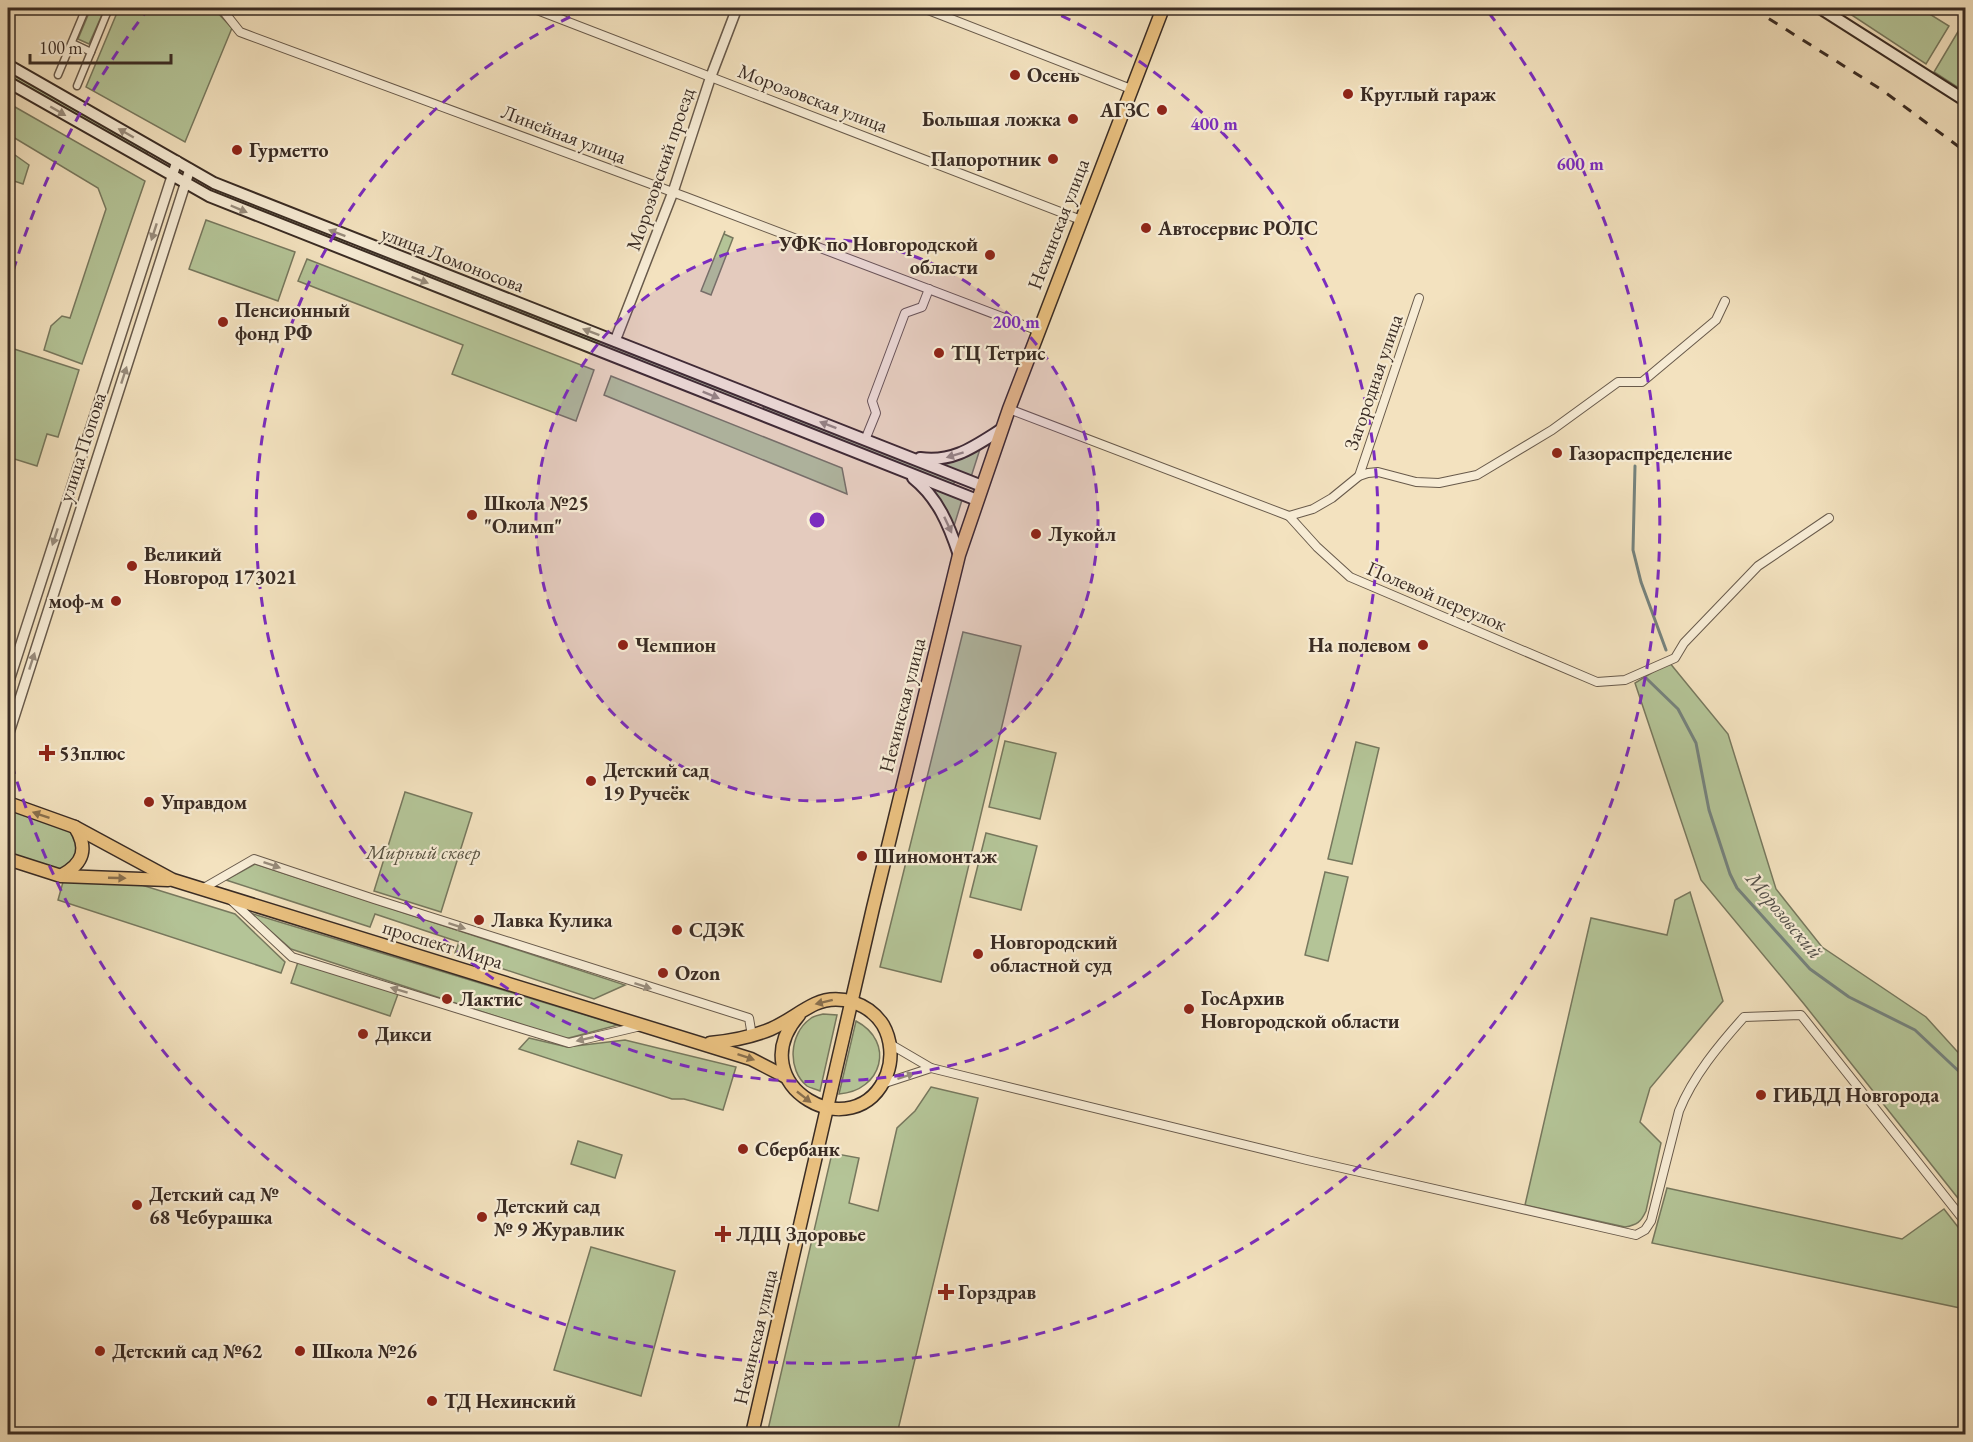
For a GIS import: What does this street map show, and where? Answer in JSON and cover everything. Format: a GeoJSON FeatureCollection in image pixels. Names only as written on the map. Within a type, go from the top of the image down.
{"type":"FeatureCollection","features":[{"type":"Feature","properties":{"kind":"main road","name":"Нехинская улица"},"geometry":{"type":"LineString","coordinates":[[752,1434],[851,1002],[959,555],[1009,409],[1163,8]]}},
{"type":"Feature","properties":{"kind":"main road"},"geometry":{"type":"LineString","coordinates":[[1820,8],[1965,101]]}},
{"type":"Feature","properties":{"kind":"main road","name":"улица Ломоносова"},"geometry":{"type":"LineString","coordinates":[[8,64],[214,183],[982,486]]}},
{"type":"Feature","properties":{"kind":"main road","name":"улица Ломоносова"},"geometry":{"type":"LineString","coordinates":[[8,82],[186,184],[250,214],[977,500]]}},
{"type":"Feature","properties":{"kind":"main road"},"geometry":{"type":"LineString","coordinates":[[351,254],[357,240]]}},
{"type":"Feature","properties":{"kind":"main road"},"geometry":{"type":"LineString","coordinates":[[754,412],[759,398]]}},
{"type":"Feature","properties":{"kind":"main road","name":"улица Ломоносова"},"geometry":{"type":"LineString","coordinates":[[902,454],[926,459],[947,458],[971,449],[1002,429]]}},
{"type":"Feature","properties":{"kind":"main road","name":"улица Ломоносова"},"geometry":{"type":"LineString","coordinates":[[900,470],[922,485],[932,496],[949,526],[959,555]]}},
{"type":"Feature","properties":{"kind":"main road","name":"проспект Мира"},"geometry":{"type":"LineString","coordinates":[[8,803],[75,827],[173,880],[202,890],[751,1059],[786,1077],[803,1098],[827,1108]]}},
{"type":"Feature","properties":{"kind":"main road"},"geometry":{"type":"LineString","coordinates":[[61,876],[73,869],[82,856],[82,842],[75,827]]}},
{"type":"Feature","properties":{"kind":"main road","name":"проспект Мира"},"geometry":{"type":"LineString","coordinates":[[8,859],[61,876],[173,880]]}},
{"type":"Feature","properties":{"kind":"main road","name":"проспект Мира"},"geometry":{"type":"LineString","coordinates":[[702,1044],[752,1036],[799,1015],[818,1003],[829,1000],[851,1002]]}},
{"type":"Feature","properties":{"kind":"main road"},"geometry":{"type":"LineString","coordinates":[[827,1108],[838,1109],[867,1099],[882,1084],[888,1072],[891,1058],[887,1034],[876,1017],[861,1005],[851,1002]]}},
{"type":"Feature","properties":{"kind":"main road"},"geometry":{"type":"LineString","coordinates":[[786,1077],[782,1055],[783,1044],[786,1033],[799,1015]]}},
{"type":"Feature","properties":{"kind":"street"},"geometry":{"type":"LineString","coordinates":[[58,75],[86,8]]}},
{"type":"Feature","properties":{"kind":"street"},"geometry":{"type":"LineString","coordinates":[[77,86],[109,8]]}},
{"type":"Feature","properties":{"kind":"street","name":"Линейная улица"},"geometry":{"type":"LineString","coordinates":[[222,8],[240,32],[673,192],[1039,331]]}},
{"type":"Feature","properties":{"kind":"street","name":"Морозовская улица"},"geometry":{"type":"LineString","coordinates":[[532,8],[1081,220]]}},
{"type":"Feature","properties":{"kind":"street","name":"Морозовский проезд"},"geometry":{"type":"LineString","coordinates":[[615,341],[673,192],[711,76],[737,8]]}},
{"type":"Feature","properties":{"kind":"street"},"geometry":{"type":"LineString","coordinates":[[924,8],[1131,89]]}},
{"type":"Feature","properties":{"kind":"street"},"geometry":{"type":"LineString","coordinates":[[72,43],[91,52]]}},
{"type":"Feature","properties":{"kind":"street","name":"улица Попова"},"geometry":{"type":"LineString","coordinates":[[8,684],[177,161]]}},
{"type":"Feature","properties":{"kind":"street","name":"улица Попова"},"geometry":{"type":"LineString","coordinates":[[8,736],[11,712],[190,169]]}},
{"type":"Feature","properties":{"kind":"street"},"geometry":{"type":"LineString","coordinates":[[865,440],[876,413],[872,401],[905,313],[922,307],[929,289]]}},
{"type":"Feature","properties":{"kind":"street","name":"Загородная улица"},"geometry":{"type":"LineString","coordinates":[[1359,476],[1419,298]]}},
{"type":"Feature","properties":{"kind":"street"},"geometry":{"type":"LineString","coordinates":[[1289,516],[1303,513],[1323,503],[1359,476],[1378,472],[1416,482],[1439,483],[1477,475],[1552,430],[1618,382],[1642,382],[1716,320],[1725,301]]}},
{"type":"Feature","properties":{"kind":"street","name":"Полевой переулок"},"geometry":{"type":"LineString","coordinates":[[1009,409],[1289,516],[1317,547],[1350,577],[1597,682],[1625,680],[1675,658],[1688,639],[1758,566],[1829,518]]}},
{"type":"Feature","properties":{"kind":"street"},"geometry":{"type":"LineString","coordinates":[[202,890],[254,859],[749,1018],[752,1036]]}},
{"type":"Feature","properties":{"kind":"street"},"geometry":{"type":"LineString","coordinates":[[228,898],[292,957],[523,1029],[569,1043],[642,1026]]}},
{"type":"Feature","properties":{"kind":"street"},"geometry":{"type":"LineString","coordinates":[[890,1044],[931,1068],[1307,1160],[1636,1234],[1645,1230],[1651,1221],[1684,1098],[1719,1044],[1744,1017],[1801,1015],[1965,1223]]}},
{"type":"Feature","properties":{"kind":"street"},"geometry":{"type":"LineString","coordinates":[[882,1084],[931,1068]]}},
{"type":"Feature","properties":{"kind":"green space"},"geometry":{"type":"Polygon","coordinates":[[[91,8],[105,8],[89,44],[78,39],[91,8]]]}},
{"type":"Feature","properties":{"kind":"green space"},"geometry":{"type":"Polygon","coordinates":[[[119,8],[213,8],[232,28],[185,142],[86,87],[119,8]]]}},
{"type":"Feature","properties":{"kind":"green space"},"geometry":{"type":"Polygon","coordinates":[[[1841,8],[1920,8],[1949,26],[1926,64],[1841,8]]]}},
{"type":"Feature","properties":{"kind":"green space"},"geometry":{"type":"Polygon","coordinates":[[[1959,30],[1965,35],[1965,92],[1934,72],[1959,30]]]}},
{"type":"Feature","properties":{"kind":"green space"},"geometry":{"type":"Polygon","coordinates":[[[8,70],[148,151],[146,156],[8,77],[8,70]]]}},
{"type":"Feature","properties":{"kind":"green space"},"geometry":{"type":"Polygon","coordinates":[[[8,103],[145,181],[82,364],[44,350],[51,326],[62,316],[70,318],[106,209],[98,188],[8,134],[8,103]]]}},
{"type":"Feature","properties":{"kind":"green space"},"geometry":{"type":"Polygon","coordinates":[[[8,150],[29,165],[23,184],[8,179],[8,150]]]}},
{"type":"Feature","properties":{"kind":"green space"},"geometry":{"type":"Polygon","coordinates":[[[217,189],[348,242],[346,246],[215,194],[217,189]]]}},
{"type":"Feature","properties":{"kind":"green space"},"geometry":{"type":"Polygon","coordinates":[[[206,220],[295,252],[278,301],[189,269],[206,220]]]}},
{"type":"Feature","properties":{"kind":"green space"},"geometry":{"type":"Polygon","coordinates":[[[725,231],[724,234],[733,238],[711,295],[701,291],[725,231]]]}},
{"type":"Feature","properties":{"kind":"green space"},"geometry":{"type":"Polygon","coordinates":[[[362,248],[752,401],[750,405],[360,252],[362,248]]]}},
{"type":"Feature","properties":{"kind":"green space"},"geometry":{"type":"Polygon","coordinates":[[[307,259],[594,370],[576,421],[452,374],[463,345],[298,281],[307,259]]]}},
{"type":"Feature","properties":{"kind":"green space"},"geometry":{"type":"Polygon","coordinates":[[[8,347],[79,370],[58,437],[47,434],[37,466],[8,457],[8,347]]]}},
{"type":"Feature","properties":{"kind":"green space"},"geometry":{"type":"Polygon","coordinates":[[[611,376],[842,468],[847,494],[604,395],[611,376]]]}},
{"type":"Feature","properties":{"kind":"green space"},"geometry":{"type":"Polygon","coordinates":[[[764,406],[955,481],[953,485],[762,410],[764,406]]]}},
{"type":"Feature","properties":{"kind":"green space"},"geometry":{"type":"Polygon","coordinates":[[[980,449],[971,477],[938,464],[957,460],[980,449]]]}},
{"type":"Feature","properties":{"kind":"green space"},"geometry":{"type":"Polygon","coordinates":[[[931,488],[962,500],[954,526],[946,509],[931,488]]]}},
{"type":"Feature","properties":{"kind":"green space"},"geometry":{"type":"Polygon","coordinates":[[[963,632],[1021,646],[941,982],[880,967],[963,632]]]}},
{"type":"Feature","properties":{"kind":"green space"},"geometry":{"type":"Polygon","coordinates":[[[1669,662],[1728,734],[1776,889],[1822,947],[1926,1017],[1965,1060],[1965,1207],[1804,1004],[1701,880],[1635,683],[1669,662]]]}},
{"type":"Feature","properties":{"kind":"green space"},"geometry":{"type":"Polygon","coordinates":[[[1005,741],[1056,753],[1040,819],[989,807],[1005,741]]]}},
{"type":"Feature","properties":{"kind":"green space"},"geometry":{"type":"Polygon","coordinates":[[[1356,742],[1379,748],[1352,864],[1328,859],[1356,742]]]}},
{"type":"Feature","properties":{"kind":"green space","name":"Мирный сквер"},"geometry":{"type":"Polygon","coordinates":[[[405,792],[472,813],[441,912],[374,891],[405,792]]]}},
{"type":"Feature","properties":{"kind":"green space"},"geometry":{"type":"Polygon","coordinates":[[[8,809],[69,830],[77,845],[77,853],[73,861],[61,870],[8,855],[8,809]]]}},
{"type":"Feature","properties":{"kind":"green space"},"geometry":{"type":"Polygon","coordinates":[[[986,833],[1037,846],[1021,910],[970,897],[986,833]]]}},
{"type":"Feature","properties":{"kind":"green space"},"geometry":{"type":"Polygon","coordinates":[[[255,864],[625,985],[594,999],[455,953],[459,942],[375,914],[370,927],[226,880],[255,864]]]}},
{"type":"Feature","properties":{"kind":"green space"},"geometry":{"type":"Polygon","coordinates":[[[1325,872],[1348,877],[1328,961],[1305,955],[1325,872]]]}},
{"type":"Feature","properties":{"kind":"green space"},"geometry":{"type":"Polygon","coordinates":[[[63,882],[132,882],[235,914],[285,962],[281,973],[58,900],[63,882]]]}},
{"type":"Feature","properties":{"kind":"green space"},"geometry":{"type":"Polygon","coordinates":[[[1690,892],[1723,1001],[1650,1088],[1640,1122],[1661,1143],[1644,1215],[1638,1222],[1625,1227],[1525,1205],[1591,918],[1667,935],[1675,900],[1690,892]]]}},
{"type":"Feature","properties":{"kind":"green space"},"geometry":{"type":"Polygon","coordinates":[[[250,913],[618,1025],[565,1039],[291,949],[250,913]]]}},
{"type":"Feature","properties":{"kind":"green space"},"geometry":{"type":"Polygon","coordinates":[[[298,962],[398,994],[390,1016],[291,983],[298,962]]]}},
{"type":"Feature","properties":{"kind":"green space"},"geometry":{"type":"Polygon","coordinates":[[[823,1014],[837,1015],[820,1091],[807,1086],[801,1079],[796,1071],[793,1052],[803,1026],[813,1017],[823,1014]]]}},
{"type":"Feature","properties":{"kind":"green space"},"geometry":{"type":"Polygon","coordinates":[[[856,1021],[869,1030],[876,1041],[880,1053],[879,1064],[874,1075],[865,1084],[854,1091],[839,1094],[856,1021]]]}},
{"type":"Feature","properties":{"kind":"green space"},"geometry":{"type":"Polygon","coordinates":[[[529,1038],[567,1047],[625,1040],[736,1067],[723,1110],[684,1099],[672,1099],[519,1049],[529,1038]]]}},
{"type":"Feature","properties":{"kind":"green space"},"geometry":{"type":"Polygon","coordinates":[[[931,1087],[978,1098],[897,1434],[767,1434],[832,1153],[859,1158],[849,1203],[878,1211],[897,1128],[915,1111],[931,1087]]]}},
{"type":"Feature","properties":{"kind":"green space"},"geometry":{"type":"Polygon","coordinates":[[[578,1141],[622,1155],[615,1178],[571,1164],[578,1141]]]}},
{"type":"Feature","properties":{"kind":"green space"},"geometry":{"type":"Polygon","coordinates":[[[1667,1188],[1902,1239],[1944,1209],[1965,1236],[1965,1309],[1652,1243],[1667,1188]]]}},
{"type":"Feature","properties":{"kind":"green space"},"geometry":{"type":"Polygon","coordinates":[[[591,1247],[675,1271],[641,1396],[554,1370],[591,1247]]]}},
{"type":"Feature","properties":{"kind":"waterway","name":"Морозовский"},"geometry":{"type":"LineString","coordinates":[[1635,466],[1633,550],[1641,582],[1666,650]]}},
{"type":"Feature","properties":{"kind":"waterway","name":"Морозовский"},"geometry":{"type":"LineString","coordinates":[[1646,678],[1678,709],[1696,743],[1709,810],[1730,874],[1737,888],[1810,969],[1849,997],[1915,1030],[1966,1078]]}},
{"type":"Feature","properties":{"kind":"railway"},"geometry":{"type":"LineString","coordinates":[[1752,8],[1882,90],[1966,152]]}},
{"type":"Feature","properties":{"kind":"place","name":"Осень"},"geometry":{"type":"Point","coordinates":[1015,75]}},
{"type":"Feature","properties":{"kind":"place","name":"Круглый гараж"},"geometry":{"type":"Point","coordinates":[1348,94]}},
{"type":"Feature","properties":{"kind":"place","name":"АГЗС"},"geometry":{"type":"Point","coordinates":[1162,110]}},
{"type":"Feature","properties":{"kind":"place","name":"Большая ложка"},"geometry":{"type":"Point","coordinates":[1073,119]}},
{"type":"Feature","properties":{"kind":"place","name":"Гурметто"},"geometry":{"type":"Point","coordinates":[237,150]}},
{"type":"Feature","properties":{"kind":"place","name":"Папоротник"},"geometry":{"type":"Point","coordinates":[1053,159]}},
{"type":"Feature","properties":{"kind":"place","name":"Автосервис РОЛС"},"geometry":{"type":"Point","coordinates":[1146,228]}},
{"type":"Feature","properties":{"kind":"place","name":"УФК по Новгородской области"},"geometry":{"type":"Point","coordinates":[990,255]}},
{"type":"Feature","properties":{"kind":"place","name":"Пенсионный фонд РФ"},"geometry":{"type":"Point","coordinates":[223,322]}},
{"type":"Feature","properties":{"kind":"place","name":"ТЦ Тетрис"},"geometry":{"type":"Point","coordinates":[939,353]}},
{"type":"Feature","properties":{"kind":"place","name":"Газораспределение"},"geometry":{"type":"Point","coordinates":[1557,453]}},
{"type":"Feature","properties":{"kind":"place","name":"Школа №25 \"Олимп\""},"geometry":{"type":"Point","coordinates":[472,515]}},
{"type":"Feature","properties":{"kind":"place","name":"Лукойл"},"geometry":{"type":"Point","coordinates":[1036,534]}},
{"type":"Feature","properties":{"kind":"place","name":"Великий Новгород 173021"},"geometry":{"type":"Point","coordinates":[132,566]}},
{"type":"Feature","properties":{"kind":"place","name":"моф-м"},"geometry":{"type":"Point","coordinates":[116,601]}},
{"type":"Feature","properties":{"kind":"place","name":"Чемпион"},"geometry":{"type":"Point","coordinates":[623,645]}},
{"type":"Feature","properties":{"kind":"place","name":"На полевом"},"geometry":{"type":"Point","coordinates":[1423,645]}},
{"type":"Feature","properties":{"kind":"place","name":"53плюс"},"geometry":{"type":"Point","coordinates":[47,753]}},
{"type":"Feature","properties":{"kind":"place","name":"Детский сад 19 Ручеёк"},"geometry":{"type":"Point","coordinates":[591,781]}},
{"type":"Feature","properties":{"kind":"place","name":"Управдом"},"geometry":{"type":"Point","coordinates":[149,802]}},
{"type":"Feature","properties":{"kind":"place","name":"Шиномонтаж"},"geometry":{"type":"Point","coordinates":[862,856]}},
{"type":"Feature","properties":{"kind":"place","name":"Лавка Кулика"},"geometry":{"type":"Point","coordinates":[479,920]}},
{"type":"Feature","properties":{"kind":"place","name":"СДЭК"},"geometry":{"type":"Point","coordinates":[677,930]}},
{"type":"Feature","properties":{"kind":"place","name":"Новгородский областной суд"},"geometry":{"type":"Point","coordinates":[978,954]}},
{"type":"Feature","properties":{"kind":"place","name":"Ozon"},"geometry":{"type":"Point","coordinates":[663,973]}},
{"type":"Feature","properties":{"kind":"place","name":"Лактис"},"geometry":{"type":"Point","coordinates":[447,999]}},
{"type":"Feature","properties":{"kind":"place","name":"ГосАрхив Новгородской области"},"geometry":{"type":"Point","coordinates":[1189,1009]}},
{"type":"Feature","properties":{"kind":"place","name":"Дикси"},"geometry":{"type":"Point","coordinates":[363,1034]}},
{"type":"Feature","properties":{"kind":"place","name":"ГИБДД Новгорода"},"geometry":{"type":"Point","coordinates":[1761,1095]}},
{"type":"Feature","properties":{"kind":"place","name":"Сбербанк"},"geometry":{"type":"Point","coordinates":[743,1149]}},
{"type":"Feature","properties":{"kind":"place","name":"Детский сад № 68 Чебурашка"},"geometry":{"type":"Point","coordinates":[137,1205]}},
{"type":"Feature","properties":{"kind":"place","name":"Детский сад № 9 Журавлик"},"geometry":{"type":"Point","coordinates":[482,1217]}},
{"type":"Feature","properties":{"kind":"place","name":"ЛДЦ Здоровье"},"geometry":{"type":"Point","coordinates":[723,1234]}},
{"type":"Feature","properties":{"kind":"place","name":"Горздрав"},"geometry":{"type":"Point","coordinates":[946,1292]}},
{"type":"Feature","properties":{"kind":"place","name":"Детский сад №62"},"geometry":{"type":"Point","coordinates":[100,1351]}},
{"type":"Feature","properties":{"kind":"place","name":"Школа №26"},"geometry":{"type":"Point","coordinates":[300,1351]}},
{"type":"Feature","properties":{"kind":"place","name":"ТД Нехинский"},"geometry":{"type":"Point","coordinates":[432,1401]}}]}
